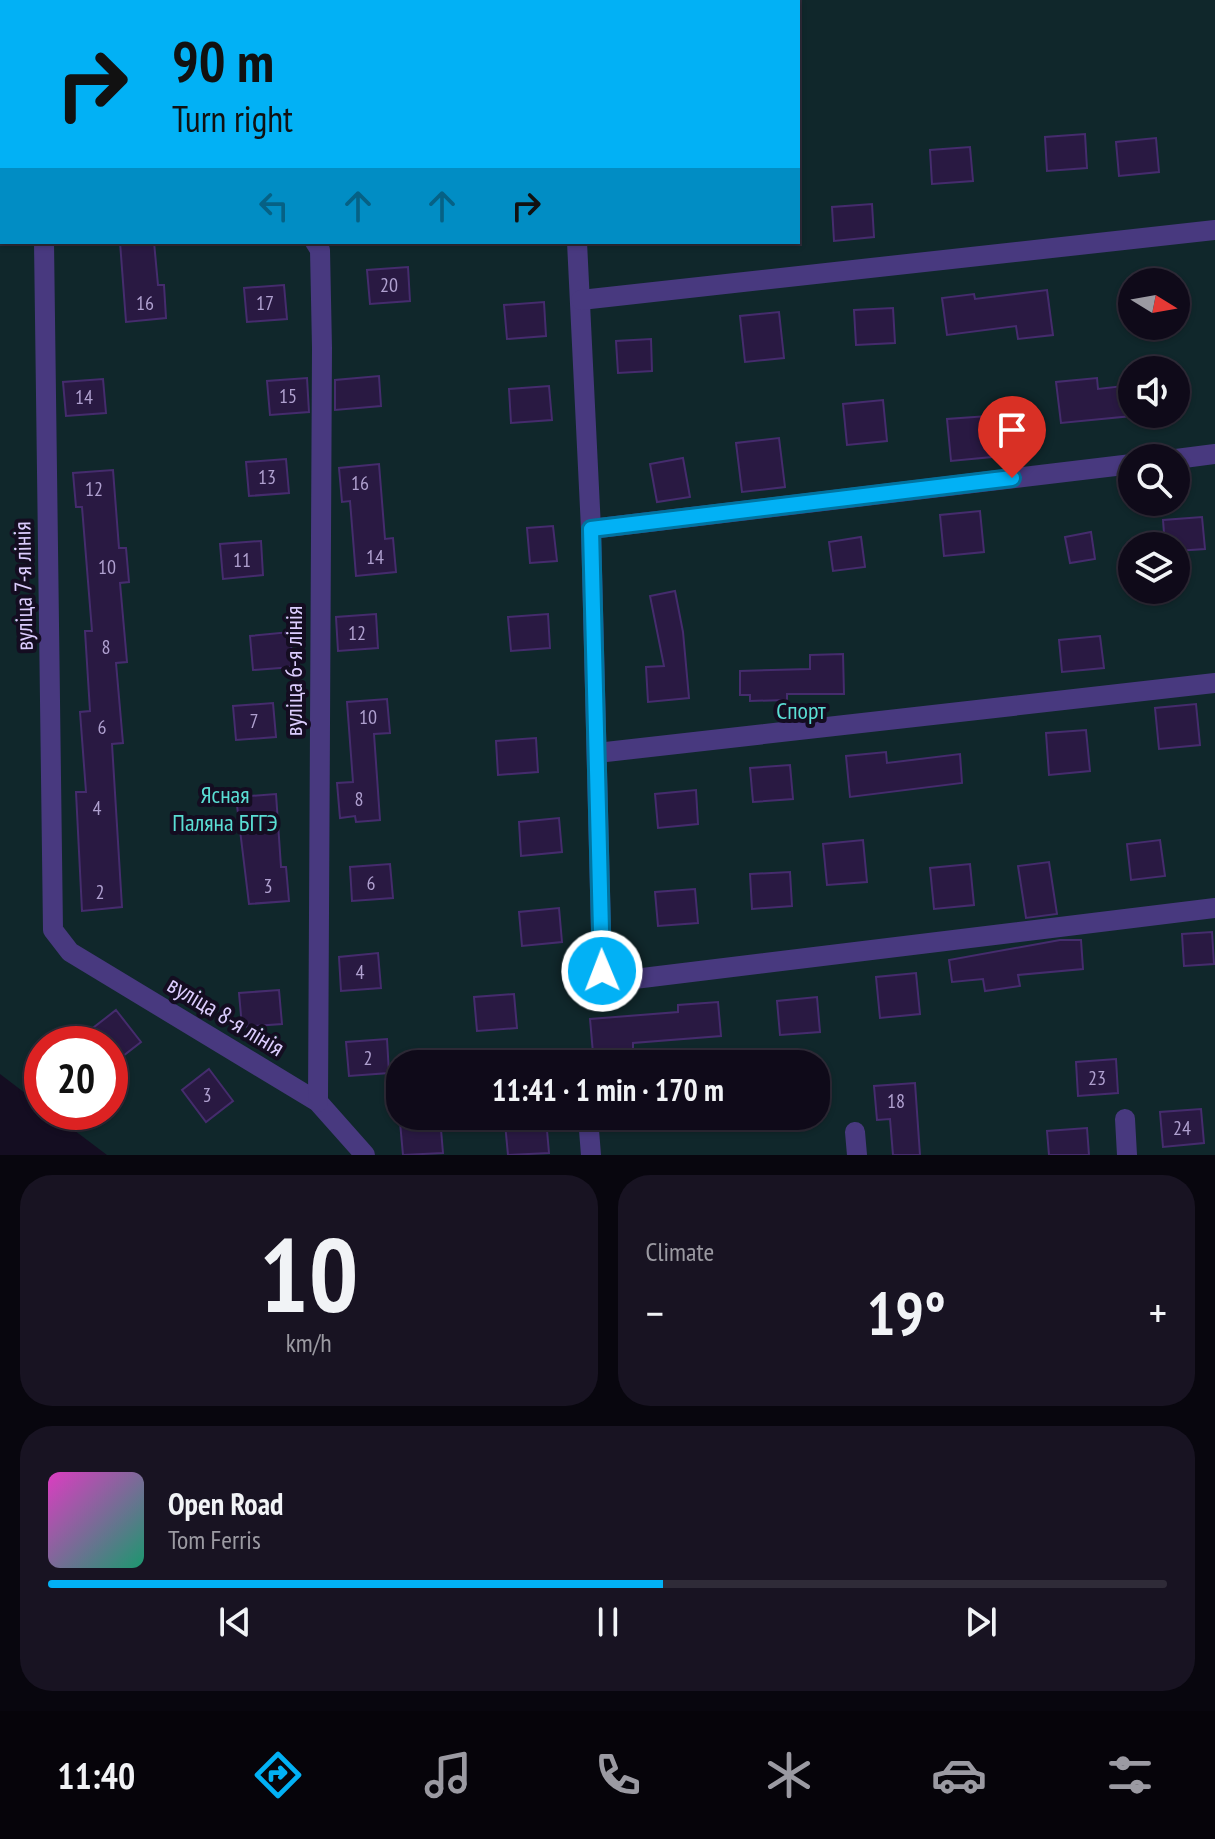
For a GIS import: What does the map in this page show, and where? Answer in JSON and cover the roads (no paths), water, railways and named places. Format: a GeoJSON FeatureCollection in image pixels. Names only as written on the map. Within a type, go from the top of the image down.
{"type":"FeatureCollection","features":[{"type":"Feature","properties":{"kind":"street"},"geometry":{"type":"LineString","coordinates":[[581,300],[1215,230]]}},
{"type":"Feature","properties":{"kind":"street","name":"вуліца 7-я лінія"},"geometry":{"type":"LineString","coordinates":[[44,244],[53,930]]}},
{"type":"Feature","properties":{"kind":"street","name":"вуліца 6-я лінія"},"geometry":{"type":"LineString","coordinates":[[316,244],[320,250],[322,348],[318,1102]]}},
{"type":"Feature","properties":{"kind":"street"},"geometry":{"type":"LineString","coordinates":[[577,244],[591,529],[602,971],[618,981],[1215,908]]}},
{"type":"Feature","properties":{"kind":"street"},"geometry":{"type":"LineString","coordinates":[[1190,457],[1215,454]]}},
{"type":"Feature","properties":{"kind":"street"},"geometry":{"type":"LineString","coordinates":[[591,529],[1118,466]]}},
{"type":"Feature","properties":{"kind":"street"},"geometry":{"type":"LineString","coordinates":[[597,753],[1215,683]]}},
{"type":"Feature","properties":{"kind":"street","name":"вуліца 8-я лінія"},"geometry":{"type":"LineString","coordinates":[[53,930],[70,952],[318,1102],[365,1155]]}},
{"type":"Feature","properties":{"kind":"street"},"geometry":{"type":"LineString","coordinates":[[1125,1119],[1127,1155]]}},
{"type":"Feature","properties":{"kind":"street"},"geometry":{"type":"LineString","coordinates":[[589,1130],[591,1155]]}},
{"type":"Feature","properties":{"kind":"street"},"geometry":{"type":"LineString","coordinates":[[855,1132],[857,1155]]}},
{"type":"Feature","properties":{"kind":"park label","name":"Спорт"},"geometry":{"type":"Point","coordinates":[801,710]}},
{"type":"Feature","properties":{"kind":"park label","name":"Ясная Паляна БГГЭ"},"geometry":{"type":"Point","coordinates":[225,808]}}]}
